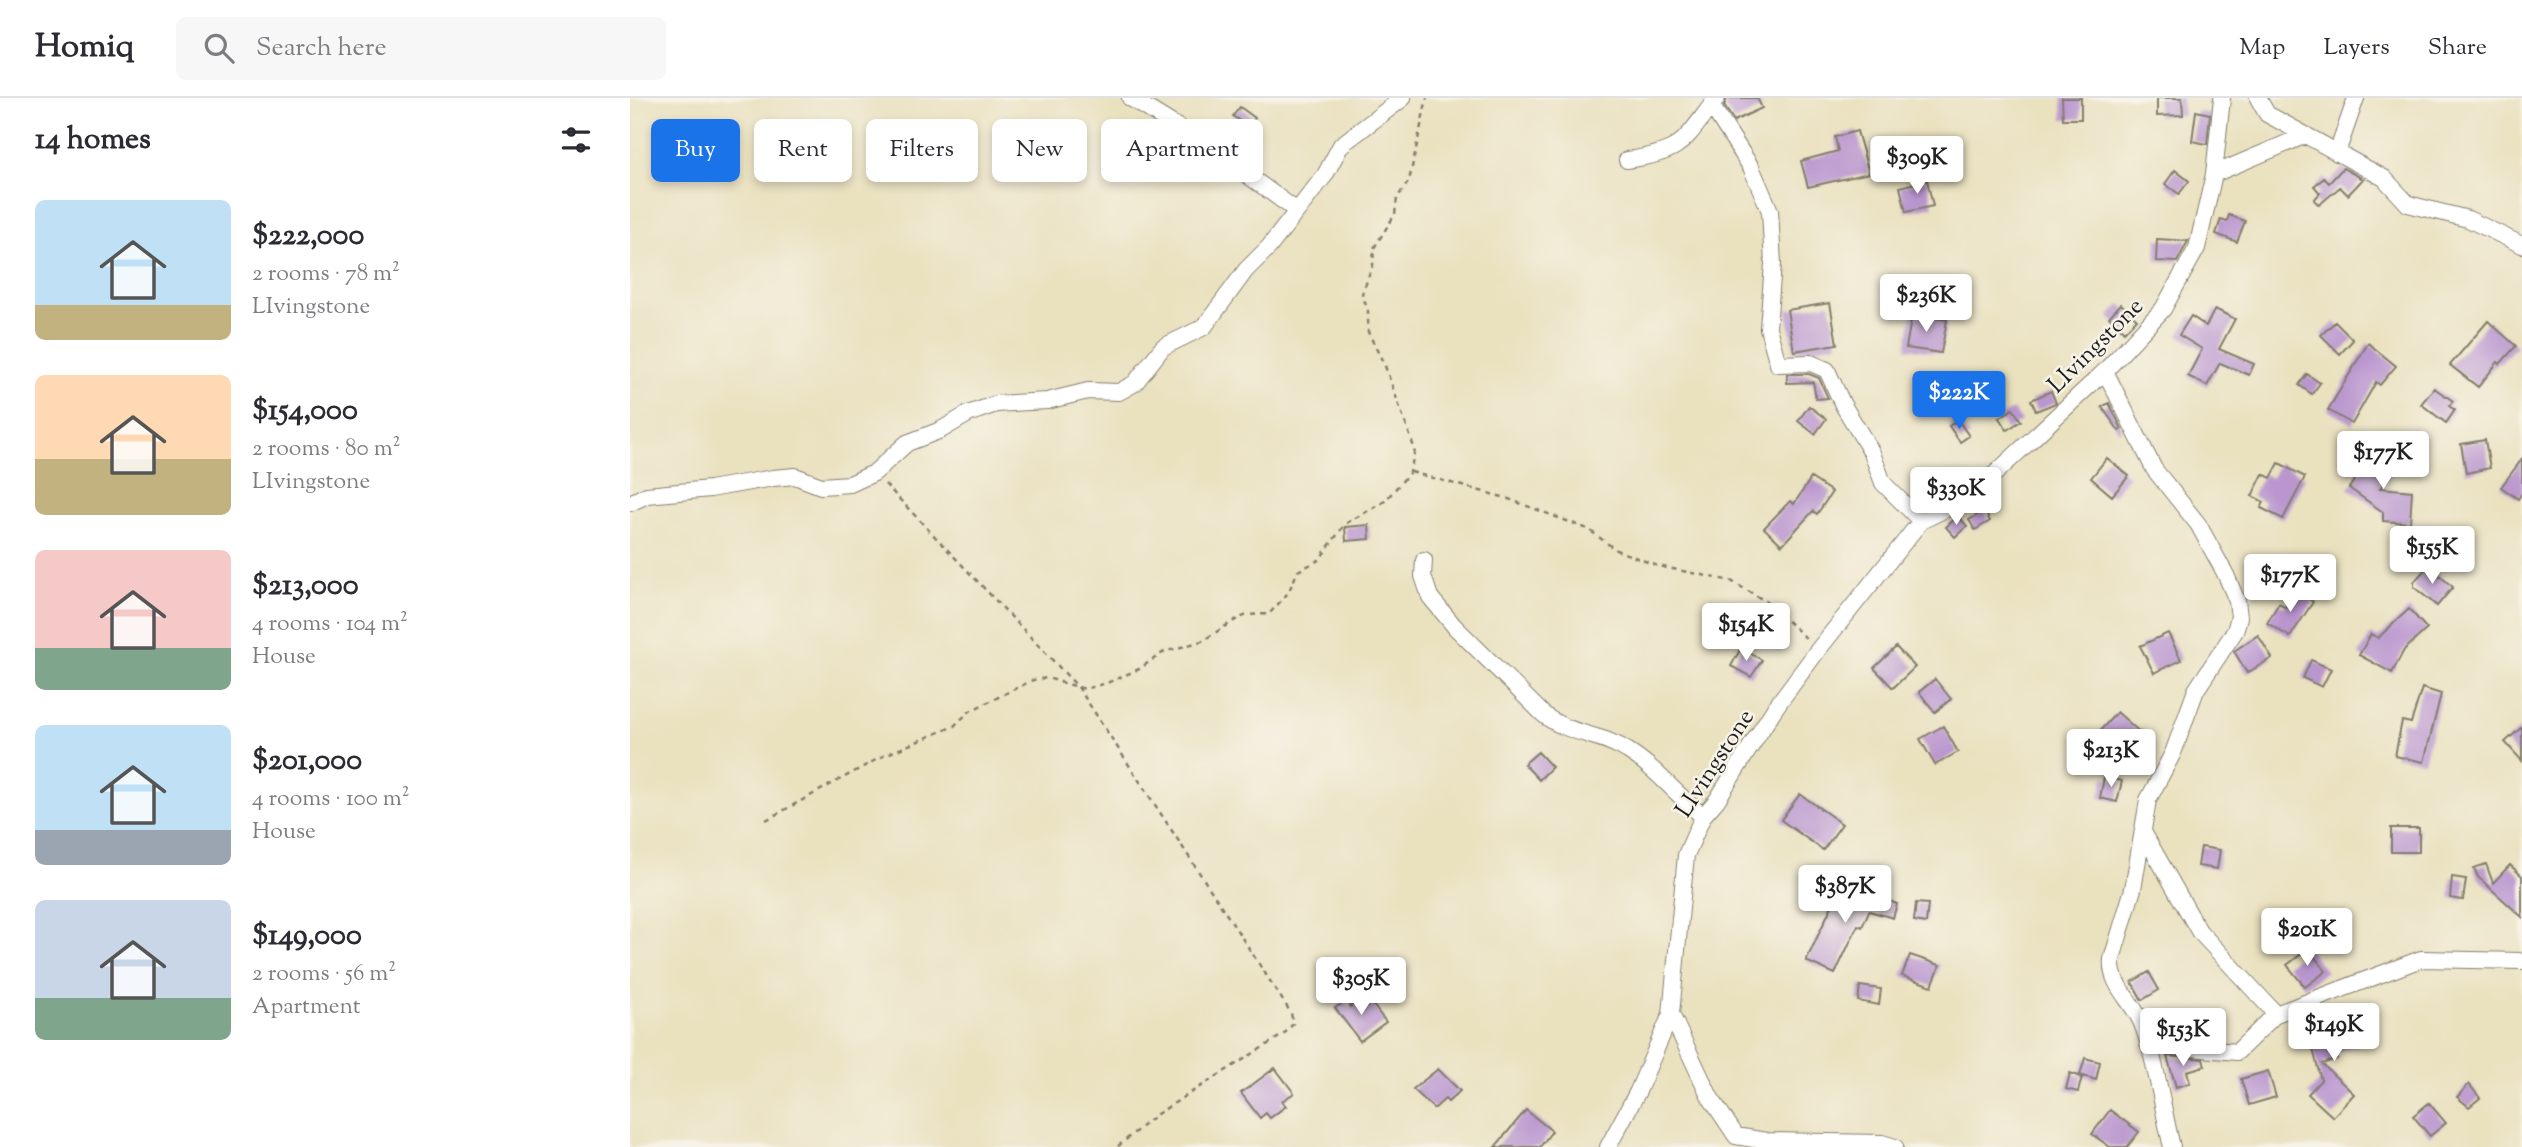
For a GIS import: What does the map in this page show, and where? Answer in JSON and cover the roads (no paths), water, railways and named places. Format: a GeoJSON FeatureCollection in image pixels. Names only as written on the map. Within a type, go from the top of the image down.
{"type":"FeatureCollection","features":[{"type":"Feature","properties":{"kind":"street"},"geometry":{"type":"LineString","coordinates":[[1130,98],[1199,140],[1297,211]]}},
{"type":"Feature","properties":{"kind":"street"},"geometry":{"type":"LineString","coordinates":[[630,503],[647,495],[795,476],[821,486],[850,484],[874,473],[907,443],[996,404],[1047,401],[1088,391],[1119,391],[1135,383],[1163,347],[1204,327],[1246,270],[1325,175],[1341,145],[1403,98]]}},
{"type":"Feature","properties":{"kind":"street","name":"LIvingstone"},"geometry":{"type":"LineString","coordinates":[[1608,1147],[1639,1091],[1671,1014],[1686,855],[1703,816],[1717,800],[1776,708],[1818,650],[1921,521],[1970,496],[2105,371],[2163,309],[2196,247],[2214,174],[2222,98]]}},
{"type":"Feature","properties":{"kind":"street"},"geometry":{"type":"LineString","coordinates":[[2258,98],[2267,114],[2384,178],[2407,204],[2468,219],[2522,245]]}},
{"type":"Feature","properties":{"kind":"street"},"geometry":{"type":"LineString","coordinates":[[2337,153],[2356,98]]}},
{"type":"Feature","properties":{"kind":"street"},"geometry":{"type":"LineString","coordinates":[[1628,160],[1661,155],[1686,140],[1714,102],[1751,167],[1770,211],[1773,264],[1768,328],[1773,354],[1778,364],[1811,363],[1828,370],[1843,405],[1872,453],[1883,483],[1921,521]]}},
{"type":"Feature","properties":{"kind":"street"},"geometry":{"type":"LineString","coordinates":[[2214,174],[2306,135]]}},
{"type":"Feature","properties":{"kind":"street"},"geometry":{"type":"LineString","coordinates":[[2105,371],[2154,469],[2198,524],[2226,575],[2238,609],[2235,631],[2196,690],[2178,742],[2148,800],[2133,889],[2121,921],[2111,971],[2143,1024],[2172,1147]]}},
{"type":"Feature","properties":{"kind":"street"},"geometry":{"type":"LineString","coordinates":[[1424,560],[1423,576],[1430,597],[1455,627],[1543,714],[1556,725],[1602,738],[1629,751],[1703,816]]}},
{"type":"Feature","properties":{"kind":"street"},"geometry":{"type":"LineString","coordinates":[[2143,832],[2199,931],[2276,1014]]}},
{"type":"Feature","properties":{"kind":"street"},"geometry":{"type":"LineString","coordinates":[[2148,1044],[2236,1052],[2276,1014],[2421,959],[2522,961]]}},
{"type":"Feature","properties":{"kind":"street"},"geometry":{"type":"LineString","coordinates":[[1671,1014],[1716,1107],[1732,1132],[1748,1143],[1882,1143],[1895,1147]]}}]}
